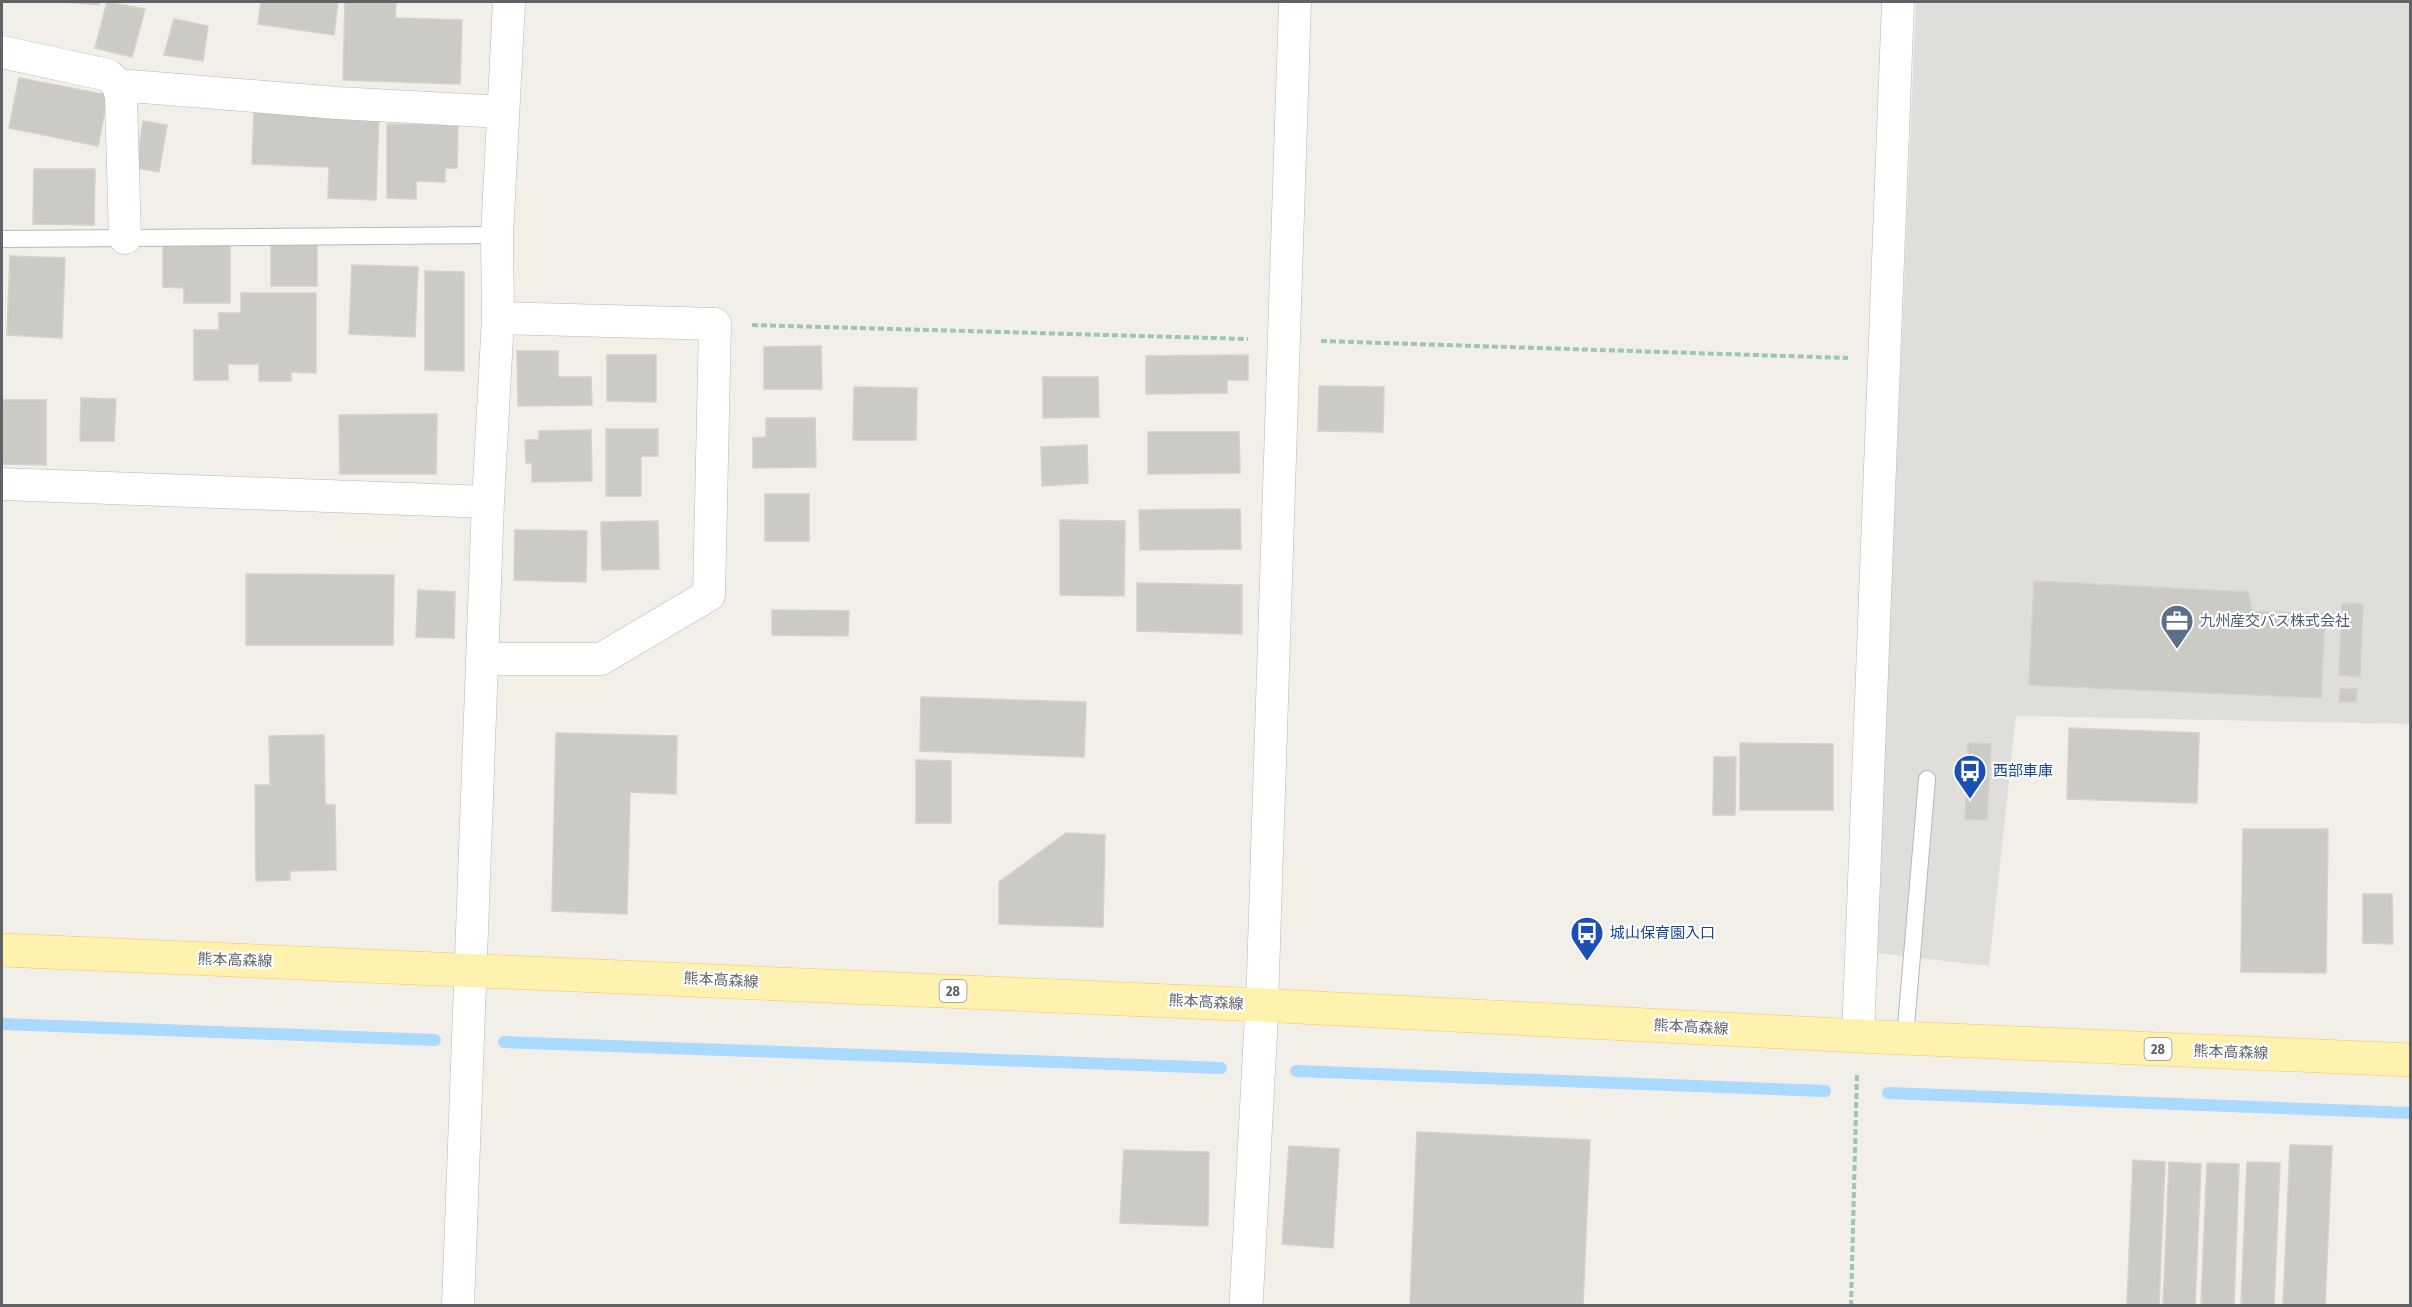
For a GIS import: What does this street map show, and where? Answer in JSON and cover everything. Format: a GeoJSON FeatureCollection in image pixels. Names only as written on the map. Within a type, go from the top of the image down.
{"type":"FeatureCollection","features":[{"type":"Feature","properties":{"kind":"main road","name":"熊本高森線"},"geometry":{"type":"LineString","coordinates":[[2,950],[1262,1005],[1858,1036],[2410,1060]]}},
{"type":"Feature","properties":{"kind":"street"},"geometry":{"type":"LineString","coordinates":[[458,1305],[488,502],[498,318],[497,235],[509,2]]}},
{"type":"Feature","properties":{"kind":"street"},"geometry":{"type":"LineString","coordinates":[[1246,1305],[1262,1005],[1295,2]]}},
{"type":"Feature","properties":{"kind":"street"},"geometry":{"type":"LineString","coordinates":[[1858,1036],[1898,2]]}},
{"type":"Feature","properties":{"kind":"street"},"geometry":{"type":"LineString","coordinates":[[2,52],[108,75],[118,85],[122,97],[125,238]]}},
{"type":"Feature","properties":{"kind":"street"},"geometry":{"type":"LineString","coordinates":[[118,85],[338,103],[503,112]]}},
{"type":"Feature","properties":{"kind":"street"},"geometry":{"type":"LineString","coordinates":[[482,659],[601,659],[709,595],[715,324],[498,318]]}},
{"type":"Feature","properties":{"kind":"street"},"geometry":{"type":"LineString","coordinates":[[2,484],[488,502]]}},
{"type":"Feature","properties":{"kind":"lane"},"geometry":{"type":"LineString","coordinates":[[2,239],[497,235]]}},
{"type":"Feature","properties":{"kind":"lane"},"geometry":{"type":"LineString","coordinates":[[1905,1038],[1927,779]]}},
{"type":"Feature","properties":{"kind":"path"},"geometry":{"type":"LineString","coordinates":[[1851,1305],[1858,1036]]}},
{"type":"Feature","properties":{"kind":"shaded area"},"geometry":{"type":"Polygon","coordinates":[[[1916,2],[2410,2],[2410,724],[2016,716],[1989,966],[1876,953],[1916,2]]]}},
{"type":"Feature","properties":{"kind":"building"},"geometry":{"type":"Polygon","coordinates":[[[63,2],[99,2],[99,5],[63,2]]]}},
{"type":"Feature","properties":{"kind":"building"},"geometry":{"type":"Polygon","coordinates":[[[107,2],[145,9],[132,57],[95,48],[107,2]]]}},
{"type":"Feature","properties":{"kind":"building"},"geometry":{"type":"Polygon","coordinates":[[[261,2],[338,2],[334,35],[258,24],[261,2]]]}},
{"type":"Feature","properties":{"kind":"building"},"geometry":{"type":"Polygon","coordinates":[[[345,2],[396,2],[395,18],[462,20],[460,84],[343,80],[345,2]]]}},
{"type":"Feature","properties":{"kind":"building"},"geometry":{"type":"Polygon","coordinates":[[[174,19],[208,26],[203,61],[164,55],[174,19]]]}},
{"type":"Feature","properties":{"kind":"building"},"geometry":{"type":"Polygon","coordinates":[[[19,78],[108,95],[98,146],[9,128],[19,78]]]}},
{"type":"Feature","properties":{"kind":"building"},"geometry":{"type":"Polygon","coordinates":[[[254,109],[379,114],[376,200],[328,198],[329,167],[252,164],[254,109]]]}},
{"type":"Feature","properties":{"kind":"building"},"geometry":{"type":"Polygon","coordinates":[[[143,121],[167,125],[159,172],[136,168],[143,121]]]}},
{"type":"Feature","properties":{"kind":"building"},"geometry":{"type":"Polygon","coordinates":[[[387,124],[458,125],[457,168],[445,168],[445,182],[416,181],[416,199],[387,198],[387,124]]]}},
{"type":"Feature","properties":{"kind":"building"},"geometry":{"type":"Polygon","coordinates":[[[34,169],[95,169],[94,225],[33,224],[34,169]]]}},
{"type":"Feature","properties":{"kind":"building"},"geometry":{"type":"Polygon","coordinates":[[[163,244],[230,245],[230,303],[184,303],[184,288],[163,287],[163,244]]]}},
{"type":"Feature","properties":{"kind":"building"},"geometry":{"type":"Polygon","coordinates":[[[271,244],[317,244],[317,286],[271,286],[271,244]]]}},
{"type":"Feature","properties":{"kind":"building"},"geometry":{"type":"Polygon","coordinates":[[[10,256],[65,258],[62,338],[7,335],[10,256]]]}},
{"type":"Feature","properties":{"kind":"building"},"geometry":{"type":"Polygon","coordinates":[[[352,265],[418,267],[415,337],[349,334],[352,265]]]}},
{"type":"Feature","properties":{"kind":"building"},"geometry":{"type":"Polygon","coordinates":[[[425,271],[464,272],[464,371],[425,370],[425,271]]]}},
{"type":"Feature","properties":{"kind":"building"},"geometry":{"type":"Polygon","coordinates":[[[241,293],[316,293],[316,373],[291,372],[291,381],[259,381],[259,364],[228,364],[228,380],[194,380],[194,330],[219,330],[219,313],[241,313],[241,293]]]}},
{"type":"Feature","properties":{"kind":"building"},"geometry":{"type":"Polygon","coordinates":[[[821,346],[822,389],[764,389],[764,347],[821,346]]]}},
{"type":"Feature","properties":{"kind":"building"},"geometry":{"type":"Polygon","coordinates":[[[517,351],[558,351],[558,377],[591,377],[592,405],[518,406],[517,351]]]}},
{"type":"Feature","properties":{"kind":"building"},"geometry":{"type":"Polygon","coordinates":[[[607,355],[656,355],[656,402],[607,401],[607,355]]]}},
{"type":"Feature","properties":{"kind":"building"},"geometry":{"type":"Polygon","coordinates":[[[1248,355],[1248,380],[1227,380],[1227,393],[1146,394],[1146,356],[1248,355]]]}},
{"type":"Feature","properties":{"kind":"building"},"geometry":{"type":"Polygon","coordinates":[[[1043,377],[1098,377],[1099,417],[1043,418],[1043,377]]]}},
{"type":"Feature","properties":{"kind":"building"},"geometry":{"type":"Polygon","coordinates":[[[1319,386],[1384,387],[1383,432],[1318,431],[1319,386]]]}},
{"type":"Feature","properties":{"kind":"building"},"geometry":{"type":"Polygon","coordinates":[[[854,387],[917,388],[916,440],[853,440],[854,387]]]}},
{"type":"Feature","properties":{"kind":"building"},"geometry":{"type":"Polygon","coordinates":[[[81,398],[116,399],[114,441],[80,441],[81,398]]]}},
{"type":"Feature","properties":{"kind":"building"},"geometry":{"type":"Polygon","coordinates":[[[2,400],[46,400],[46,465],[2,464],[2,400]]]}},
{"type":"Feature","properties":{"kind":"building"},"geometry":{"type":"Polygon","coordinates":[[[437,414],[436,474],[340,474],[339,415],[437,414]]]}},
{"type":"Feature","properties":{"kind":"building"},"geometry":{"type":"Polygon","coordinates":[[[766,418],[815,418],[816,467],[753,468],[753,438],[766,437],[766,418]]]}},
{"type":"Feature","properties":{"kind":"building"},"geometry":{"type":"Polygon","coordinates":[[[606,429],[658,429],[658,456],[641,456],[641,496],[606,496],[606,429]]]}},
{"type":"Feature","properties":{"kind":"building"},"geometry":{"type":"Polygon","coordinates":[[[591,430],[592,481],[532,482],[532,463],[526,463],[525,440],[539,440],[539,431],[591,430]]]}},
{"type":"Feature","properties":{"kind":"building"},"geometry":{"type":"Polygon","coordinates":[[[1148,432],[1239,432],[1240,473],[1148,474],[1148,432]]]}},
{"type":"Feature","properties":{"kind":"building"},"geometry":{"type":"Polygon","coordinates":[[[1087,445],[1088,483],[1042,486],[1041,447],[1087,445]]]}},
{"type":"Feature","properties":{"kind":"building"},"geometry":{"type":"Polygon","coordinates":[[[765,494],[809,494],[809,541],[765,541],[765,494]]]}},
{"type":"Feature","properties":{"kind":"building"},"geometry":{"type":"Polygon","coordinates":[[[1240,509],[1241,549],[1140,550],[1139,510],[1240,509]]]}},
{"type":"Feature","properties":{"kind":"building"},"geometry":{"type":"Polygon","coordinates":[[[1060,520],[1125,521],[1124,596],[1060,595],[1060,520]]]}},
{"type":"Feature","properties":{"kind":"building"},"geometry":{"type":"Polygon","coordinates":[[[658,521],[659,569],[602,570],[601,522],[658,521]]]}},
{"type":"Feature","properties":{"kind":"building"},"geometry":{"type":"Polygon","coordinates":[[[515,530],[587,531],[586,582],[514,580],[515,530]]]}},
{"type":"Feature","properties":{"kind":"building"},"geometry":{"type":"Polygon","coordinates":[[[246,574],[394,575],[393,645],[246,645],[246,574]]]}},
{"type":"Feature","properties":{"kind":"building","name":"九州産交バス株式会社"},"geometry":{"type":"Polygon","coordinates":[[[2034,581],[2248,592],[2252,611],[2325,614],[2321,698],[2029,685],[2034,581]]]}},
{"type":"Feature","properties":{"kind":"building"},"geometry":{"type":"Polygon","coordinates":[[[1137,583],[1242,585],[1242,634],[1137,631],[1137,583]]]}},
{"type":"Feature","properties":{"kind":"building"},"geometry":{"type":"Polygon","coordinates":[[[418,590],[455,592],[454,638],[416,637],[418,590]]]}},
{"type":"Feature","properties":{"kind":"building"},"geometry":{"type":"Polygon","coordinates":[[[2342,603],[2363,604],[2360,677],[2339,675],[2342,603]]]}},
{"type":"Feature","properties":{"kind":"building"},"geometry":{"type":"Polygon","coordinates":[[[772,610],[849,611],[848,636],[772,635],[772,610]]]}},
{"type":"Feature","properties":{"kind":"building"},"geometry":{"type":"Polygon","coordinates":[[[2340,688],[2357,689],[2356,702],[2339,702],[2340,688]]]}},
{"type":"Feature","properties":{"kind":"building"},"geometry":{"type":"Polygon","coordinates":[[[921,697],[1086,702],[1084,757],[920,751],[921,697]]]}},
{"type":"Feature","properties":{"kind":"building"},"geometry":{"type":"Polygon","coordinates":[[[2069,728],[2199,733],[2197,803],[2067,799],[2069,728]]]}},
{"type":"Feature","properties":{"kind":"building"},"geometry":{"type":"Polygon","coordinates":[[[556,733],[677,736],[676,794],[630,792],[627,914],[552,911],[556,733]]]}},
{"type":"Feature","properties":{"kind":"building"},"geometry":{"type":"Polygon","coordinates":[[[324,735],[325,805],[335,805],[336,870],[290,871],[290,880],[256,881],[255,785],[270,785],[269,736],[324,735]]]}},
{"type":"Feature","properties":{"kind":"building"},"geometry":{"type":"Polygon","coordinates":[[[1740,743],[1833,744],[1833,810],[1740,810],[1740,743]]]}},
{"type":"Feature","properties":{"kind":"building"},"geometry":{"type":"Polygon","coordinates":[[[1968,743],[1991,744],[1987,820],[1965,819],[1968,743]]]}},
{"type":"Feature","properties":{"kind":"building"},"geometry":{"type":"Polygon","coordinates":[[[1714,757],[1736,757],[1735,815],[1713,815],[1714,757]]]}},
{"type":"Feature","properties":{"kind":"building"},"geometry":{"type":"Polygon","coordinates":[[[916,760],[951,761],[951,823],[916,823],[916,760]]]}},
{"type":"Feature","properties":{"kind":"building"},"geometry":{"type":"Polygon","coordinates":[[[2243,829],[2328,829],[2326,973],[2241,972],[2243,829]]]}},
{"type":"Feature","properties":{"kind":"building"},"geometry":{"type":"Polygon","coordinates":[[[1066,833],[1105,835],[1103,927],[999,924],[999,882],[1066,833]]]}},
{"type":"Feature","properties":{"kind":"building"},"geometry":{"type":"Polygon","coordinates":[[[2363,894],[2392,894],[2393,944],[2363,943],[2363,894]]]}},
{"type":"Feature","properties":{"kind":"building"},"geometry":{"type":"Polygon","coordinates":[[[1417,1132],[1590,1140],[1583,1306],[1410,1306],[1417,1132]]]}},
{"type":"Feature","properties":{"kind":"building"},"geometry":{"type":"Polygon","coordinates":[[[2290,1145],[2332,1146],[2325,1306],[2283,1306],[2290,1145]]]}},
{"type":"Feature","properties":{"kind":"building"},"geometry":{"type":"Polygon","coordinates":[[[1289,1146],[1339,1149],[1333,1248],[1282,1244],[1289,1146]]]}},
{"type":"Feature","properties":{"kind":"building"},"geometry":{"type":"Polygon","coordinates":[[[1124,1150],[1209,1152],[1208,1226],[1120,1223],[1124,1150]]]}},
{"type":"Feature","properties":{"kind":"building"},"geometry":{"type":"Polygon","coordinates":[[[2133,1160],[2165,1162],[2159,1306],[2127,1306],[2133,1160]]]}},
{"type":"Feature","properties":{"kind":"building"},"geometry":{"type":"Polygon","coordinates":[[[2169,1162],[2201,1164],[2195,1306],[2163,1306],[2169,1162]]]}},
{"type":"Feature","properties":{"kind":"building"},"geometry":{"type":"Polygon","coordinates":[[[2247,1162],[2280,1163],[2274,1306],[2241,1306],[2247,1162]]]}},
{"type":"Feature","properties":{"kind":"building"},"geometry":{"type":"Polygon","coordinates":[[[2207,1163],[2239,1164],[2234,1306],[2201,1306],[2207,1163]]]}},
{"type":"Feature","properties":{"kind":"waterway"},"geometry":{"type":"LineString","coordinates":[[2,1024],[435,1040]]}},
{"type":"Feature","properties":{"kind":"waterway"},"geometry":{"type":"LineString","coordinates":[[504,1042],[1221,1068]]}},
{"type":"Feature","properties":{"kind":"waterway"},"geometry":{"type":"LineString","coordinates":[[1296,1071],[1825,1091]]}},
{"type":"Feature","properties":{"kind":"waterway"},"geometry":{"type":"LineString","coordinates":[[1888,1093],[2410,1113]]}},
{"type":"Feature","properties":{"kind":"place","name":"九州産交バス株式会社"},"geometry":{"type":"Point","coordinates":[2177,650]}},
{"type":"Feature","properties":{"kind":"place","name":"西部車庫"},"geometry":{"type":"Point","coordinates":[1970,800]}},
{"type":"Feature","properties":{"kind":"place","name":"城山保育園入口"},"geometry":{"type":"Point","coordinates":[1587,962]}}]}
